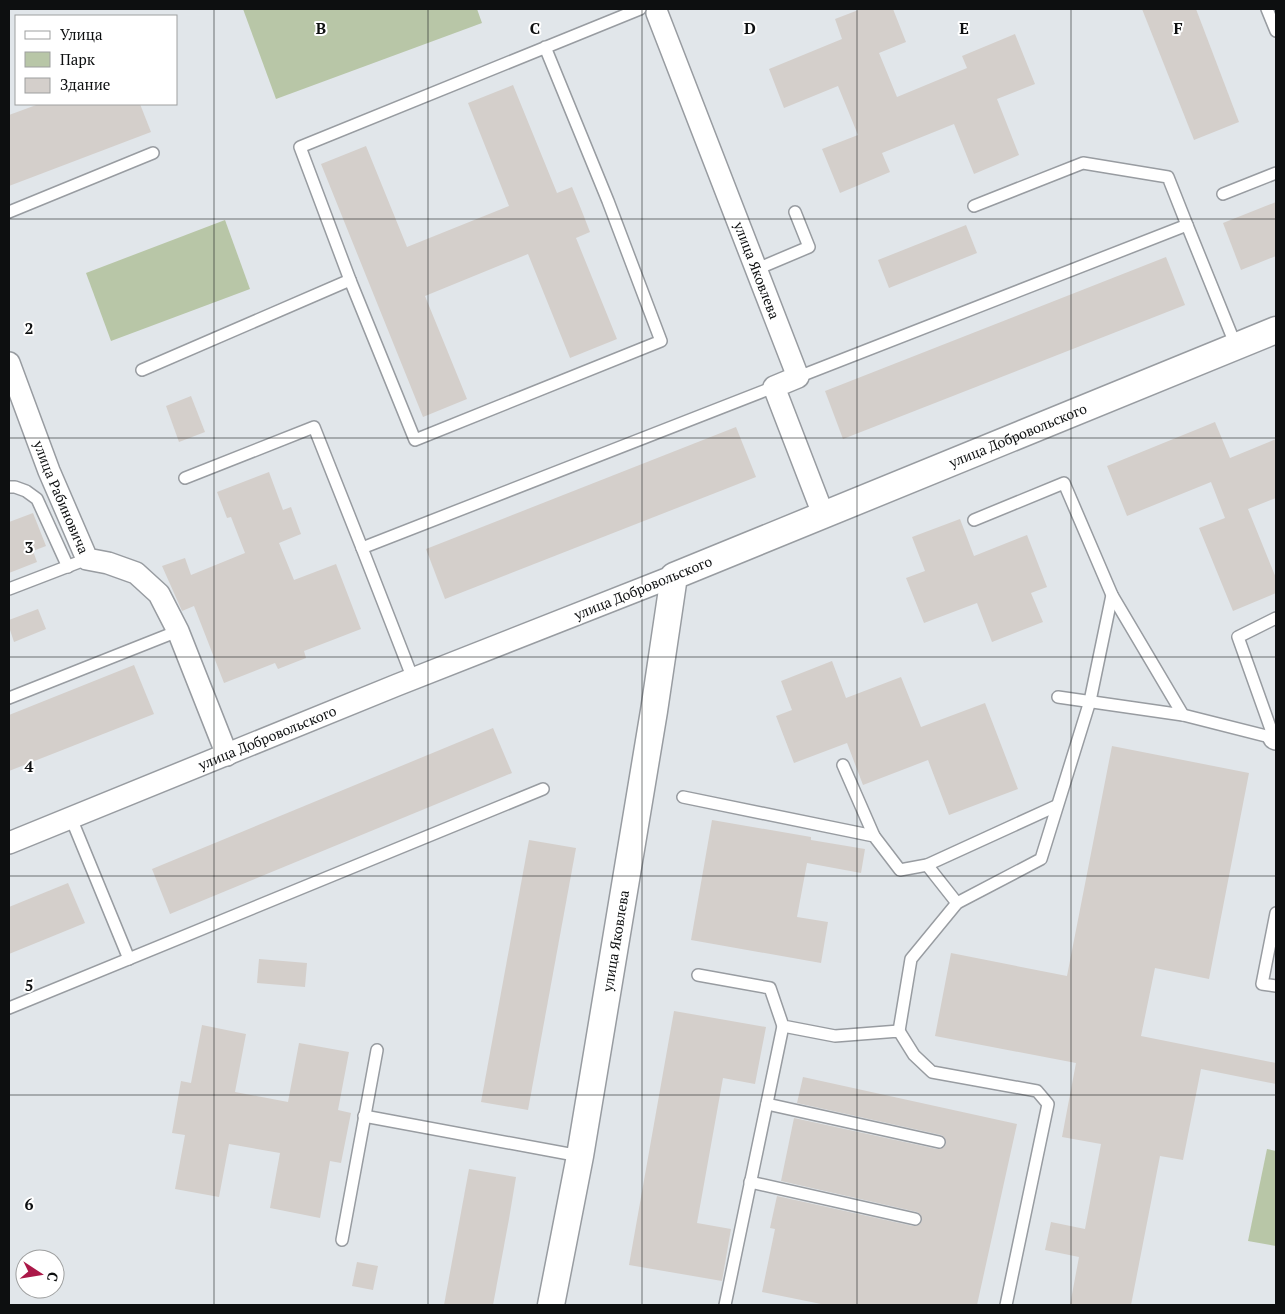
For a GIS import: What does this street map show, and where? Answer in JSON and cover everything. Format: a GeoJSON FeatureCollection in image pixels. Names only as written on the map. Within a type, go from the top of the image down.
{"type":"FeatureCollection","features":[{"type":"Feature","properties":{"kind":"street","name":"улица Яковлева"},"geometry":{"type":"LineString","coordinates":[[650,10],[757,270],[798,377]]}},
{"type":"Feature","properties":{"kind":"street","name":"улица Добровольского"},"geometry":{"type":"LineString","coordinates":[[9,843],[413,678],[674,576],[1276,330]]}},
{"type":"Feature","properties":{"kind":"street","name":"улица Рабиновича"},"geometry":{"type":"LineString","coordinates":[[9,363],[48,471],[77,563],[108,563],[136,573],[159,594],[178,631],[227,754]]}},
{"type":"Feature","properties":{"kind":"street"},"geometry":{"type":"LineString","coordinates":[[798,377],[774,387],[823,514]]}},
{"type":"Feature","properties":{"kind":"street","name":"улица Яковлева"},"geometry":{"type":"LineString","coordinates":[[551,1305],[580,1156],[654,711],[674,576]]}},
{"type":"Feature","properties":{"kind":"lane"},"geometry":{"type":"LineString","coordinates":[[1267,9],[1276,31]]}},
{"type":"Feature","properties":{"kind":"lane"},"geometry":{"type":"LineString","coordinates":[[545,48],[608,201],[661,341],[415,440],[350,280],[300,148],[545,48],[650,10]]}},
{"type":"Feature","properties":{"kind":"lane"},"geometry":{"type":"LineString","coordinates":[[9,212],[154,153]]}},
{"type":"Feature","properties":{"kind":"lane"},"geometry":{"type":"LineString","coordinates":[[974,206],[1083,162],[1168,177],[1236,346]]}},
{"type":"Feature","properties":{"kind":"lane"},"geometry":{"type":"LineString","coordinates":[[1222,194],[1276,172]]}},
{"type":"Feature","properties":{"kind":"lane"},"geometry":{"type":"LineString","coordinates":[[757,270],[809,246],[795,212]]}},
{"type":"Feature","properties":{"kind":"lane"},"geometry":{"type":"LineString","coordinates":[[798,377],[1187,225]]}},
{"type":"Feature","properties":{"kind":"lane"},"geometry":{"type":"LineString","coordinates":[[142,370],[350,280]]}},
{"type":"Feature","properties":{"kind":"lane"},"geometry":{"type":"LineString","coordinates":[[362,548],[774,387]]}},
{"type":"Feature","properties":{"kind":"lane"},"geometry":{"type":"LineString","coordinates":[[185,478],[314,427],[413,678]]}},
{"type":"Feature","properties":{"kind":"lane"},"geometry":{"type":"LineString","coordinates":[[974,520],[1064,483],[1112,595],[1183,715]]}},
{"type":"Feature","properties":{"kind":"lane"},"geometry":{"type":"LineString","coordinates":[[9,488],[26,491],[37,499],[77,563],[9,588]]}},
{"type":"Feature","properties":{"kind":"lane"},"geometry":{"type":"LineString","coordinates":[[1006,1305],[1048,1104],[1038,1091],[932,1072],[914,1055],[898,1031],[911,959],[956,903],[1041,859],[1090,701],[1112,595]]}},
{"type":"Feature","properties":{"kind":"lane"},"geometry":{"type":"LineString","coordinates":[[1275,738],[1238,637],[1276,618]]}},
{"type":"Feature","properties":{"kind":"lane"},"geometry":{"type":"LineString","coordinates":[[9,698],[178,631]]}},
{"type":"Feature","properties":{"kind":"lane"},"geometry":{"type":"LineString","coordinates":[[1058,697],[1183,715],[1275,738]]}},
{"type":"Feature","properties":{"kind":"lane"},"geometry":{"type":"LineString","coordinates":[[843,765],[874,836],[900,870],[927,865],[1056,806]]}},
{"type":"Feature","properties":{"kind":"lane"},"geometry":{"type":"LineString","coordinates":[[9,1008],[543,789]]}},
{"type":"Feature","properties":{"kind":"lane"},"geometry":{"type":"LineString","coordinates":[[683,797],[874,836]]}},
{"type":"Feature","properties":{"kind":"lane"},"geometry":{"type":"LineString","coordinates":[[71,818],[129,959]]}},
{"type":"Feature","properties":{"kind":"lane"},"geometry":{"type":"LineString","coordinates":[[927,865],[956,903]]}},
{"type":"Feature","properties":{"kind":"lane"},"geometry":{"type":"LineString","coordinates":[[1276,913],[1262,984],[1276,986]]}},
{"type":"Feature","properties":{"kind":"lane"},"geometry":{"type":"LineString","coordinates":[[698,975],[770,988],[783,1026],[725,1305]]}},
{"type":"Feature","properties":{"kind":"lane"},"geometry":{"type":"LineString","coordinates":[[783,1026],[835,1036],[898,1031]]}},
{"type":"Feature","properties":{"kind":"lane"},"geometry":{"type":"LineString","coordinates":[[342,1240],[376,1050]]}},
{"type":"Feature","properties":{"kind":"lane"},"geometry":{"type":"LineString","coordinates":[[767,1104],[939,1142]]}},
{"type":"Feature","properties":{"kind":"lane"},"geometry":{"type":"LineString","coordinates":[[364,1116],[580,1156]]}},
{"type":"Feature","properties":{"kind":"lane"},"geometry":{"type":"LineString","coordinates":[[750,1182],[915,1219]]}},
{"type":"Feature","properties":{"kind":"green space"},"geometry":{"type":"Polygon","coordinates":[[[243,9],[477,9],[482,23],[276,99],[243,9]]]}},
{"type":"Feature","properties":{"kind":"green space"},"geometry":{"type":"Polygon","coordinates":[[[225,220],[250,289],[111,341],[86,273],[225,220]]]}},
{"type":"Feature","properties":{"kind":"green space"},"geometry":{"type":"Polygon","coordinates":[[[1267,1149],[1276,1151],[1276,1246],[1248,1241],[1267,1149]]]}},
{"type":"Feature","properties":{"kind":"building"},"geometry":{"type":"Polygon","coordinates":[[[861,9],[893,9],[906,42],[879,53],[897,97],[967,68],[962,56],[1015,34],[1035,84],[997,99],[1019,155],[974,174],[954,124],[882,153],[890,172],[840,193],[822,149],[858,135],[838,86],[784,108],[769,69],[842,39],[835,19],[861,9]]]}},
{"type":"Feature","properties":{"kind":"building"},"geometry":{"type":"Polygon","coordinates":[[[1142,9],[1196,9],[1239,122],[1194,140],[1142,9]]]}},
{"type":"Feature","properties":{"kind":"building"},"geometry":{"type":"Polygon","coordinates":[[[513,85],[557,193],[572,187],[590,232],[576,238],[617,339],[570,358],[528,254],[425,296],[467,399],[423,417],[321,164],[366,146],[407,247],[509,206],[468,103],[513,85]]]}},
{"type":"Feature","properties":{"kind":"building"},"geometry":{"type":"Polygon","coordinates":[[[36,105],[140,105],[151,132],[9,186],[9,115],[36,105]]]}},
{"type":"Feature","properties":{"kind":"building"},"geometry":{"type":"Polygon","coordinates":[[[1276,202],[1276,256],[1241,270],[1223,223],[1276,202]]]}},
{"type":"Feature","properties":{"kind":"building"},"geometry":{"type":"Polygon","coordinates":[[[966,225],[977,253],[889,288],[878,260],[966,225]]]}},
{"type":"Feature","properties":{"kind":"building"},"geometry":{"type":"Polygon","coordinates":[[[1166,257],[1185,305],[843,439],[825,391],[1166,257]]]}},
{"type":"Feature","properties":{"kind":"building"},"geometry":{"type":"Polygon","coordinates":[[[191,396],[205,432],[179,442],[166,406],[191,396]]]}},
{"type":"Feature","properties":{"kind":"building"},"geometry":{"type":"Polygon","coordinates":[[[1215,422],[1230,458],[1276,439],[1276,498],[1248,509],[1276,578],[1276,593],[1233,611],[1199,528],[1225,518],[1211,482],[1127,516],[1107,466],[1215,422]]]}},
{"type":"Feature","properties":{"kind":"building"},"geometry":{"type":"Polygon","coordinates":[[[736,427],[756,477],[445,599],[426,549],[736,427]]]}},
{"type":"Feature","properties":{"kind":"building"},"geometry":{"type":"Polygon","coordinates":[[[269,472],[283,510],[291,507],[301,534],[279,543],[294,580],[336,564],[361,629],[304,651],[306,658],[278,669],[275,663],[224,683],[194,606],[182,611],[162,566],[185,558],[191,575],[245,553],[231,517],[227,518],[217,492],[269,472]]]}},
{"type":"Feature","properties":{"kind":"building"},"geometry":{"type":"Polygon","coordinates":[[[33,513],[46,546],[33,551],[37,562],[9,573],[9,522],[33,513]]]}},
{"type":"Feature","properties":{"kind":"building"},"geometry":{"type":"Polygon","coordinates":[[[960,519],[974,556],[1027,535],[1047,587],[1031,593],[1043,622],[992,642],[977,603],[924,623],[906,578],[925,571],[912,537],[960,519]]]}},
{"type":"Feature","properties":{"kind":"building"},"geometry":{"type":"Polygon","coordinates":[[[38,609],[46,629],[14,642],[9,627],[9,620],[38,609]]]}},
{"type":"Feature","properties":{"kind":"building"},"geometry":{"type":"Polygon","coordinates":[[[832,661],[846,698],[901,677],[921,727],[985,703],[1018,789],[949,815],[928,760],[863,785],[847,743],[794,763],[776,716],[792,710],[781,681],[832,661]]]}},
{"type":"Feature","properties":{"kind":"building"},"geometry":{"type":"Polygon","coordinates":[[[134,665],[154,714],[9,771],[9,715],[134,665]]]}},
{"type":"Feature","properties":{"kind":"building"},"geometry":{"type":"Polygon","coordinates":[[[493,728],[512,773],[170,914],[152,869],[493,728]]]}},
{"type":"Feature","properties":{"kind":"building"},"geometry":{"type":"Polygon","coordinates":[[[1112,746],[1249,773],[1209,979],[1155,968],[1141,1036],[1276,1063],[1276,1084],[1201,1069],[1183,1160],[1160,1156],[1131,1305],[1070,1305],[1079,1257],[1045,1250],[1051,1222],[1085,1229],[1101,1144],[1062,1137],[1076,1063],[935,1036],[951,953],[1067,976],[1112,746]]]}},
{"type":"Feature","properties":{"kind":"building"},"geometry":{"type":"Polygon","coordinates":[[[712,820],[811,837],[811,840],[865,849],[861,873],[807,863],[797,917],[828,922],[821,963],[691,940],[712,820]]]}},
{"type":"Feature","properties":{"kind":"building"},"geometry":{"type":"Polygon","coordinates":[[[529,840],[576,848],[528,1110],[481,1102],[529,840]]]}},
{"type":"Feature","properties":{"kind":"building"},"geometry":{"type":"Polygon","coordinates":[[[68,883],[85,923],[9,954],[9,907],[68,883]]]}},
{"type":"Feature","properties":{"kind":"building"},"geometry":{"type":"Polygon","coordinates":[[[259,959],[307,963],[305,987],[257,983],[259,959]]]}},
{"type":"Feature","properties":{"kind":"building"},"geometry":{"type":"Polygon","coordinates":[[[674,1011],[766,1027],[755,1084],[723,1078],[697,1223],[731,1229],[722,1281],[629,1265],[674,1011]]]}},
{"type":"Feature","properties":{"kind":"building"},"geometry":{"type":"Polygon","coordinates":[[[202,1025],[246,1034],[235,1092],[288,1102],[299,1043],[349,1052],[338,1110],[351,1113],[341,1163],[330,1161],[320,1218],[270,1208],[280,1153],[229,1144],[219,1197],[175,1189],[185,1135],[172,1133],[181,1081],[191,1083],[202,1025]]]}},
{"type":"Feature","properties":{"kind":"building"},"geometry":{"type":"Polygon","coordinates":[[[803,1077],[1017,1124],[977,1305],[826,1305],[762,1292],[775,1229],[770,1228],[777,1196],[913,1226],[920,1224],[922,1220],[917,1212],[781,1181],[794,1118],[937,1149],[944,1147],[946,1143],[941,1135],[797,1103],[803,1077]]]}},
{"type":"Feature","properties":{"kind":"building"},"geometry":{"type":"Polygon","coordinates":[[[469,1169],[516,1177],[509,1219],[493,1305],[444,1305],[469,1169]]]}},
{"type":"Feature","properties":{"kind":"building"},"geometry":{"type":"Polygon","coordinates":[[[357,1262],[378,1266],[373,1290],[352,1286],[357,1262]]]}}]}
